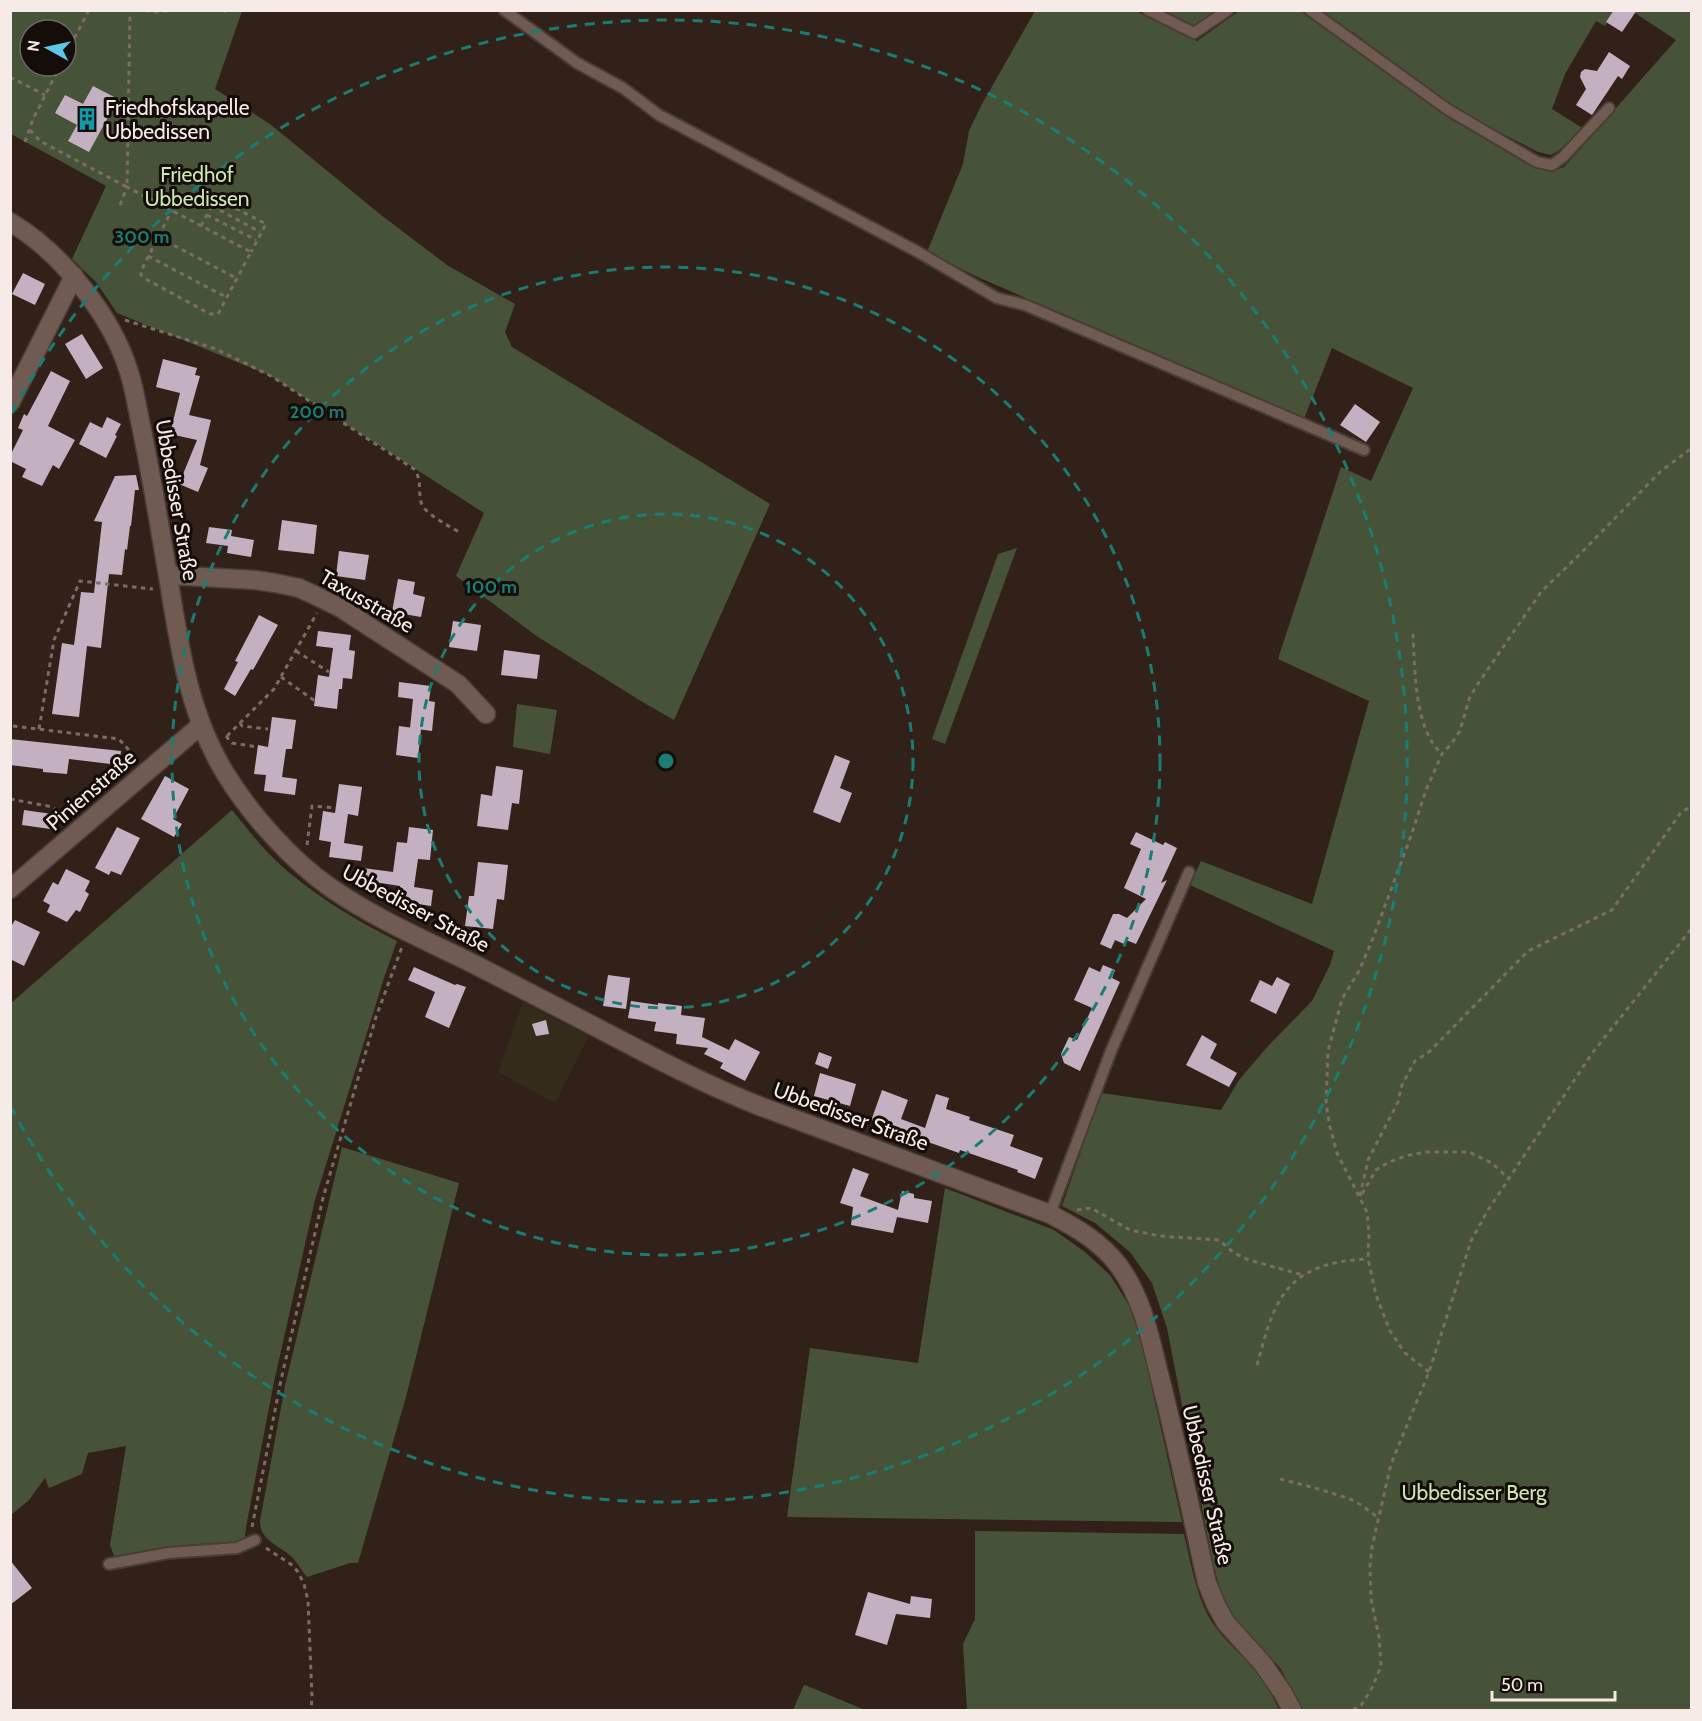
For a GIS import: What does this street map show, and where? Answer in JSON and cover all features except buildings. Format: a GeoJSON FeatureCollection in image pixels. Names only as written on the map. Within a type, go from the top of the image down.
{"type":"FeatureCollection","features":[{"type":"Feature","properties":{"kind":"street","name":"Ubbedisser Straße"},"geometry":{"type":"LineString","coordinates":[[10,222],[44,248],[74,276],[95,304],[130,372],[189,689],[201,725],[225,773],[265,826],[300,863],[340,894],[409,933],[724,1092],[1050,1214],[1093,1240],[1120,1268],[1137,1298],[1148,1329],[1207,1583],[1216,1605],[1226,1623],[1263,1664],[1292,1710]]}},
{"type":"Feature","properties":{"kind":"street"},"geometry":{"type":"LineString","coordinates":[[10,403],[74,276]]}},
{"type":"Feature","properties":{"kind":"street","name":"Taxusstraße"},"geometry":{"type":"LineString","coordinates":[[169,583],[255,580],[299,588],[325,600],[458,684],[486,714]]}},
{"type":"Feature","properties":{"kind":"street","name":"Pinienstraße"},"geometry":{"type":"LineString","coordinates":[[10,889],[201,725]]}},
{"type":"Feature","properties":{"kind":"lane"},"geometry":{"type":"LineString","coordinates":[[504,10],[577,63],[623,88],[659,115],[918,252],[997,298],[1025,305],[1364,450]]}},
{"type":"Feature","properties":{"kind":"lane"},"geometry":{"type":"LineString","coordinates":[[1148,10],[1194,33],[1228,10]]}},
{"type":"Feature","properties":{"kind":"lane"},"geometry":{"type":"LineString","coordinates":[[1310,10],[1447,109],[1537,162],[1552,165],[1563,158],[1609,108]]}},
{"type":"Feature","properties":{"kind":"lane"},"geometry":{"type":"LineString","coordinates":[[1050,1214],[1111,1051],[1190,872]]}},
{"type":"Feature","properties":{"kind":"lane"},"geometry":{"type":"LineString","coordinates":[[109,1564],[168,1553],[237,1548],[255,1540]]}},
{"type":"Feature","properties":{"kind":"path"},"geometry":{"type":"LineString","coordinates":[[78,31],[89,10]]}},
{"type":"Feature","properties":{"kind":"path"},"geometry":{"type":"LineString","coordinates":[[120,205],[127,187],[130,10]]}},
{"type":"Feature","properties":{"kind":"path"},"geometry":{"type":"LineString","coordinates":[[136,10],[174,10]]}},
{"type":"Feature","properties":{"kind":"path"},"geometry":{"type":"LineString","coordinates":[[222,10],[227,12]]}},
{"type":"Feature","properties":{"kind":"path"},"geometry":{"type":"LineString","coordinates":[[10,77],[45,95]]}},
{"type":"Feature","properties":{"kind":"path"},"geometry":{"type":"LineString","coordinates":[[25,142],[33,119],[54,78]]}},
{"type":"Feature","properties":{"kind":"path"},"geometry":{"type":"LineString","coordinates":[[30,130],[40,141],[251,252]]}},
{"type":"Feature","properties":{"kind":"path"},"geometry":{"type":"LineString","coordinates":[[172,210],[148,256],[141,275],[210,314],[218,314],[266,224],[216,198],[201,226]]}},
{"type":"Feature","properties":{"kind":"path"},"geometry":{"type":"LineString","coordinates":[[212,206],[261,232]]}},
{"type":"Feature","properties":{"kind":"path"},"geometry":{"type":"LineString","coordinates":[[207,214],[257,241]]}},
{"type":"Feature","properties":{"kind":"path"},"geometry":{"type":"LineString","coordinates":[[158,237],[237,278]]}},
{"type":"Feature","properties":{"kind":"path"},"geometry":{"type":"LineString","coordinates":[[148,256],[227,297]]}},
{"type":"Feature","properties":{"kind":"path"},"geometry":{"type":"LineString","coordinates":[[104,320],[119,318],[160,330],[216,349],[271,376],[414,468],[418,475],[421,504],[429,513],[459,532]]}},
{"type":"Feature","properties":{"kind":"path"},"geometry":{"type":"LineString","coordinates":[[1429,1372],[1405,1353],[1390,1331],[1376,1295],[1368,1259],[1367,1212],[1337,1153],[1330,1127],[1326,1104],[1328,1051],[1342,999],[1359,971],[1373,938],[1412,836],[1426,790],[1442,754],[1460,730],[1469,699],[1477,685],[1541,592],[1661,471],[1692,448]]}},
{"type":"Feature","properties":{"kind":"path"},"geometry":{"type":"LineString","coordinates":[[39,729],[54,640],[80,581],[169,583]]}},
{"type":"Feature","properties":{"kind":"path"},"geometry":{"type":"LineString","coordinates":[[257,747],[232,743],[227,736],[274,689],[325,600]]}},
{"type":"Feature","properties":{"kind":"path"},"geometry":{"type":"LineString","coordinates":[[1413,634],[1417,702],[1432,746],[1442,754]]}},
{"type":"Feature","properties":{"kind":"path"},"geometry":{"type":"LineString","coordinates":[[296,651],[329,672]]}},
{"type":"Feature","properties":{"kind":"path"},"geometry":{"type":"LineString","coordinates":[[281,677],[315,701]]}},
{"type":"Feature","properties":{"kind":"path"},"geometry":{"type":"LineString","coordinates":[[240,723],[242,726],[268,729]]}},
{"type":"Feature","properties":{"kind":"path"},"geometry":{"type":"LineString","coordinates":[[13,726],[119,739],[147,770]]}},
{"type":"Feature","properties":{"kind":"path"},"geometry":{"type":"LineString","coordinates":[[10,799],[53,807],[76,832]]}},
{"type":"Feature","properties":{"kind":"path"},"geometry":{"type":"LineString","coordinates":[[300,863],[306,855],[312,806],[336,808]]}},
{"type":"Feature","properties":{"kind":"path"},"geometry":{"type":"LineString","coordinates":[[1359,1198],[1368,1160],[1398,1102],[1402,1085],[1415,1060],[1430,1050],[1528,951],[1612,910],[1683,811],[1692,807]]}},
{"type":"Feature","properties":{"kind":"path"},"geometry":{"type":"LineString","coordinates":[[1353,1710],[1362,1704],[1381,1666],[1379,1637],[1371,1599],[1370,1566],[1372,1547],[1391,1464],[1429,1372],[1471,1241],[1488,1210],[1593,1052],[1692,928]]}},
{"type":"Feature","properties":{"kind":"path"},"geometry":{"type":"LineString","coordinates":[[311,1710],[308,1600],[304,1584],[292,1565],[255,1540],[252,1528],[281,1380],[323,1198],[376,1017],[396,958],[409,933]]}},
{"type":"Feature","properties":{"kind":"path"},"geometry":{"type":"LineString","coordinates":[[1359,1198],[1376,1170],[1389,1161],[1427,1152],[1470,1152],[1492,1163],[1509,1179]]}},
{"type":"Feature","properties":{"kind":"path"},"geometry":{"type":"LineString","coordinates":[[1091,1208],[1130,1230],[1160,1236],[1219,1240],[1234,1253],[1249,1260],[1303,1275]]}},
{"type":"Feature","properties":{"kind":"path"},"geometry":{"type":"LineString","coordinates":[[1257,1365],[1270,1319],[1285,1290],[1303,1275],[1335,1263],[1368,1259]]}},
{"type":"Feature","properties":{"kind":"path"},"geometry":{"type":"LineString","coordinates":[[1280,1479],[1352,1500],[1379,1518]]}},
{"type":"Feature","properties":{"kind":"shaded area"},"geometry":{"type":"Polygon","coordinates":[[[523,1003],[589,1036],[555,1103],[498,1072],[523,1003]]]}},
{"type":"Feature","properties":{"kind":"green space"},"geometry":{"type":"Polygon","coordinates":[[[1215,10],[1194,27],[1161,11],[1215,10]]]}},
{"type":"Feature","properties":{"kind":"green space","name":"Friedhof Ubbedissen"},"geometry":{"type":"Polygon","coordinates":[[[10,11],[242,11],[215,89],[270,124],[381,215],[447,265],[515,304],[505,332],[512,347],[770,504],[674,720],[538,637],[456,576],[484,513],[271,376],[117,313],[96,282],[72,259],[106,186],[11,134],[10,11]]]}},
{"type":"Feature","properties":{"kind":"green space","name":"Ubbedisser Berg"},"geometry":{"type":"Polygon","coordinates":[[[1035,11],[1136,11],[1197,41],[1239,11],[1301,11],[1341,36],[1447,117],[1540,169],[1553,171],[1564,167],[1676,40],[1632,11],[1691,11],[1691,1710],[1302,1710],[1281,1669],[1234,1618],[1222,1595],[1213,1564],[1167,1328],[1152,1283],[1130,1252],[1095,1223],[1062,1206],[1101,1093],[1221,1110],[1239,1080],[1312,1001],[1330,965],[1334,951],[1190,885],[1201,861],[1312,904],[1369,701],[1278,659],[1341,467],[1371,481],[1413,388],[1332,348],[1304,419],[980,278],[927,252],[963,164],[969,131],[1035,11]]]}},
{"type":"Feature","properties":{"kind":"green space"},"geometry":{"type":"Polygon","coordinates":[[[1318,11],[1614,11],[1605,26],[1596,21],[1565,74],[1552,109],[1584,129],[1551,155],[1538,152],[1452,108],[1353,32],[1345,30],[1318,11]]]}},
{"type":"Feature","properties":{"kind":"green space"},"geometry":{"type":"Polygon","coordinates":[[[1017,548],[945,744],[932,739],[998,554],[1017,548]]]}},
{"type":"Feature","properties":{"kind":"green space"},"geometry":{"type":"Polygon","coordinates":[[[517,704],[557,710],[550,754],[513,747],[517,704]]]}},
{"type":"Feature","properties":{"kind":"green space"},"geometry":{"type":"Polygon","coordinates":[[[232,810],[268,853],[302,883],[364,924],[397,941],[315,1200],[274,1382],[245,1537],[238,1542],[114,1556],[110,1545],[126,1446],[88,1453],[82,1474],[49,1488],[45,1478],[29,1500],[11,1515],[10,1004],[232,810]]]}},
{"type":"Feature","properties":{"kind":"green space"},"geometry":{"type":"Polygon","coordinates":[[[342,1147],[459,1183],[406,1397],[358,1563],[350,1563],[307,1577],[292,1557],[267,1538],[260,1521],[285,1386],[342,1147]]]}},
{"type":"Feature","properties":{"kind":"green space"},"geometry":{"type":"Polygon","coordinates":[[[945,1188],[1054,1230],[1085,1252],[1110,1275],[1129,1305],[1141,1340],[1182,1522],[787,1517],[810,1348],[918,1363],[945,1188]]]}},
{"type":"Feature","properties":{"kind":"green space"},"geometry":{"type":"Polygon","coordinates":[[[975,1531],[1184,1534],[1206,1612],[1223,1636],[1262,1678],[1279,1710],[967,1710],[963,1644],[975,1619],[975,1531]]]}},
{"type":"Feature","properties":{"kind":"green space"},"geometry":{"type":"Polygon","coordinates":[[[805,1685],[865,1710],[793,1710],[805,1685]]]}},
{"type":"Feature","properties":{"kind":"place","name":"Friedhofskapelle Ubbedissen"},"geometry":{"type":"Point","coordinates":[87,119]}}]}
